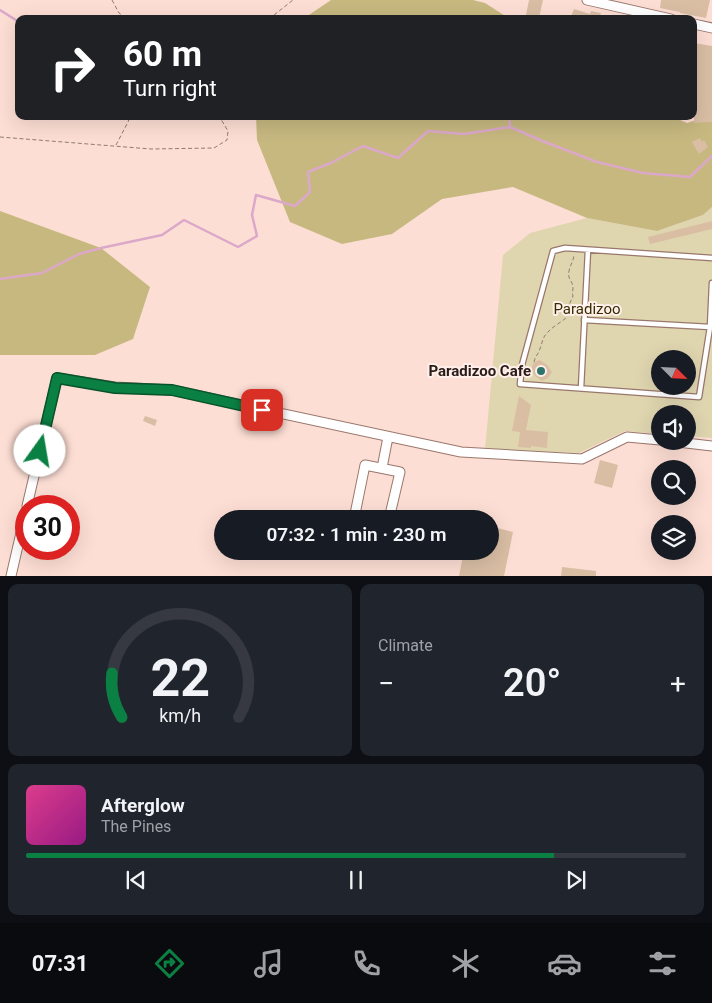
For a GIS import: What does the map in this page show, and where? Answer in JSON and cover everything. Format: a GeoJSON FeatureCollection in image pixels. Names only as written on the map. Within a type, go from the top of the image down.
{"type":"FeatureCollection","features":[{"type":"Feature","properties":{"kind":"street"},"geometry":{"type":"LineString","coordinates":[[587,0],[653,15]]}},
{"type":"Feature","properties":{"kind":"street"},"geometry":{"type":"LineString","coordinates":[[697,25],[712,28]]}},
{"type":"Feature","properties":{"kind":"street"},"geometry":{"type":"LineString","coordinates":[[30,495],[57,378],[115,388],[172,390],[461,452],[582,459],[627,437],[651,439]]}},
{"type":"Feature","properties":{"kind":"street"},"geometry":{"type":"LineString","coordinates":[[382,468],[388,437]]}},
{"type":"Feature","properties":{"kind":"street"},"geometry":{"type":"LineString","coordinates":[[696,444],[712,446]]}},
{"type":"Feature","properties":{"kind":"street"},"geometry":{"type":"LineString","coordinates":[[356,510],[365,465],[400,472],[391,510]]}},
{"type":"Feature","properties":{"kind":"street"},"geometry":{"type":"LineString","coordinates":[[11,576],[15,559]]}},
{"type":"Feature","properties":{"kind":"lane"},"geometry":{"type":"LineString","coordinates":[[712,258],[574,248],[553,251],[522,365],[520,384],[700,397],[710,326],[712,283]]}},
{"type":"Feature","properties":{"kind":"lane"},"geometry":{"type":"LineString","coordinates":[[580,388],[588,250]]}},
{"type":"Feature","properties":{"kind":"lane"},"geometry":{"type":"LineString","coordinates":[[584,320],[710,326]]}},
{"type":"Feature","properties":{"kind":"path"},"geometry":{"type":"LineString","coordinates":[[112,0],[122,15]]}},
{"type":"Feature","properties":{"kind":"path"},"geometry":{"type":"LineString","coordinates":[[274,15],[293,0]]}},
{"type":"Feature","properties":{"kind":"path"},"geometry":{"type":"LineString","coordinates":[[115,146],[128,120]]}},
{"type":"Feature","properties":{"kind":"path"},"geometry":{"type":"LineString","coordinates":[[0,137],[151,149],[214,148],[227,140],[228,131],[221,120]]}},
{"type":"Feature","properties":{"kind":"path"},"geometry":{"type":"LineString","coordinates":[[534,362],[545,335],[566,318],[566,312],[573,296],[569,269],[574,259],[574,248]]}},
{"type":"Feature","properties":{"kind":"green space","name":"Paradizoo"},"geometry":{"type":"Polygon","coordinates":[[[712,207],[712,438],[696,437],[696,405],[651,405],[651,433],[625,431],[579,453],[485,449],[503,255],[530,233],[587,218],[657,231],[703,215],[712,207]]]}},
{"type":"Feature","properties":{"kind":"shaded area"},"geometry":{"type":"Polygon","coordinates":[[[331,0],[473,0],[485,3],[504,15],[309,15],[331,0]]]}},
{"type":"Feature","properties":{"kind":"shaded area"},"geometry":{"type":"Polygon","coordinates":[[[712,115],[712,207],[703,215],[657,231],[587,218],[513,187],[442,199],[392,234],[342,244],[290,222],[257,140],[256,120],[680,120],[687,123],[712,115]]]}},
{"type":"Feature","properties":{"kind":"shaded area"},"geometry":{"type":"Polygon","coordinates":[[[0,211],[101,248],[150,287],[133,339],[95,355],[0,355],[0,211]]]}},
{"type":"Feature","properties":{"kind":"building"},"geometry":{"type":"Polygon","coordinates":[[[529,0],[543,0],[540,15],[526,15],[529,0]]]}},
{"type":"Feature","properties":{"kind":"building"},"geometry":{"type":"Polygon","coordinates":[[[661,0],[710,0],[706,18],[660,8],[661,0]]]}},
{"type":"Feature","properties":{"kind":"building"},"geometry":{"type":"Polygon","coordinates":[[[574,9],[590,14],[591,11],[601,13],[600,15],[572,15],[574,9]]]}},
{"type":"Feature","properties":{"kind":"building"},"geometry":{"type":"Polygon","coordinates":[[[697,44],[712,46],[712,122],[694,123],[694,120],[697,120],[697,44]]]}},
{"type":"Feature","properties":{"kind":"building"},"geometry":{"type":"Polygon","coordinates":[[[700,138],[702,142],[704,140],[708,147],[699,154],[692,142],[700,138]]]}},
{"type":"Feature","properties":{"kind":"building"},"geometry":{"type":"Polygon","coordinates":[[[712,221],[712,229],[650,244],[648,237],[712,221]]]}},
{"type":"Feature","properties":{"kind":"building"},"geometry":{"type":"Polygon","coordinates":[[[540,360],[552,372],[548,378],[542,381],[535,376],[531,369],[534,362],[540,360]]]}},
{"type":"Feature","properties":{"kind":"building"},"geometry":{"type":"Polygon","coordinates":[[[519,396],[531,405],[526,430],[548,432],[547,448],[518,447],[520,432],[512,431],[519,396]]]}},
{"type":"Feature","properties":{"kind":"building"},"geometry":{"type":"Polygon","coordinates":[[[145,416],[157,420],[155,426],[143,421],[145,416]]]}},
{"type":"Feature","properties":{"kind":"building"},"geometry":{"type":"Polygon","coordinates":[[[600,460],[618,465],[612,488],[594,483],[600,460]]]}},
{"type":"Feature","properties":{"kind":"building"},"geometry":{"type":"Polygon","coordinates":[[[499,528],[513,532],[504,576],[459,576],[462,560],[499,560],[499,528]]]}},
{"type":"Feature","properties":{"kind":"building"},"geometry":{"type":"Polygon","coordinates":[[[562,567],[596,571],[596,576],[561,576],[562,567]]]}},
{"type":"Feature","properties":{"kind":"waterway"},"geometry":{"type":"LineString","coordinates":[[0,10],[15,19]]}},
{"type":"Feature","properties":{"kind":"waterway"},"geometry":{"type":"LineString","coordinates":[[509,120],[510,127]]}},
{"type":"Feature","properties":{"kind":"waterway"},"geometry":{"type":"LineString","coordinates":[[0,279],[42,273],[79,254],[162,235],[184,220],[238,247],[257,236],[252,215],[256,195],[295,206],[310,192],[308,172],[331,163],[363,146],[398,158],[428,131],[464,134],[510,127],[597,162],[643,173],[690,177],[712,156]]}},
{"type":"Feature","properties":{"kind":"place","name":"Paradizoo Cafe"},"geometry":{"type":"Point","coordinates":[541,371]}},
{"type":"Feature","properties":{"kind":"route"},"geometry":{"type":"LineString","coordinates":[[40,451],[57,378],[115,388],[172,390],[262,410]]}}]}
